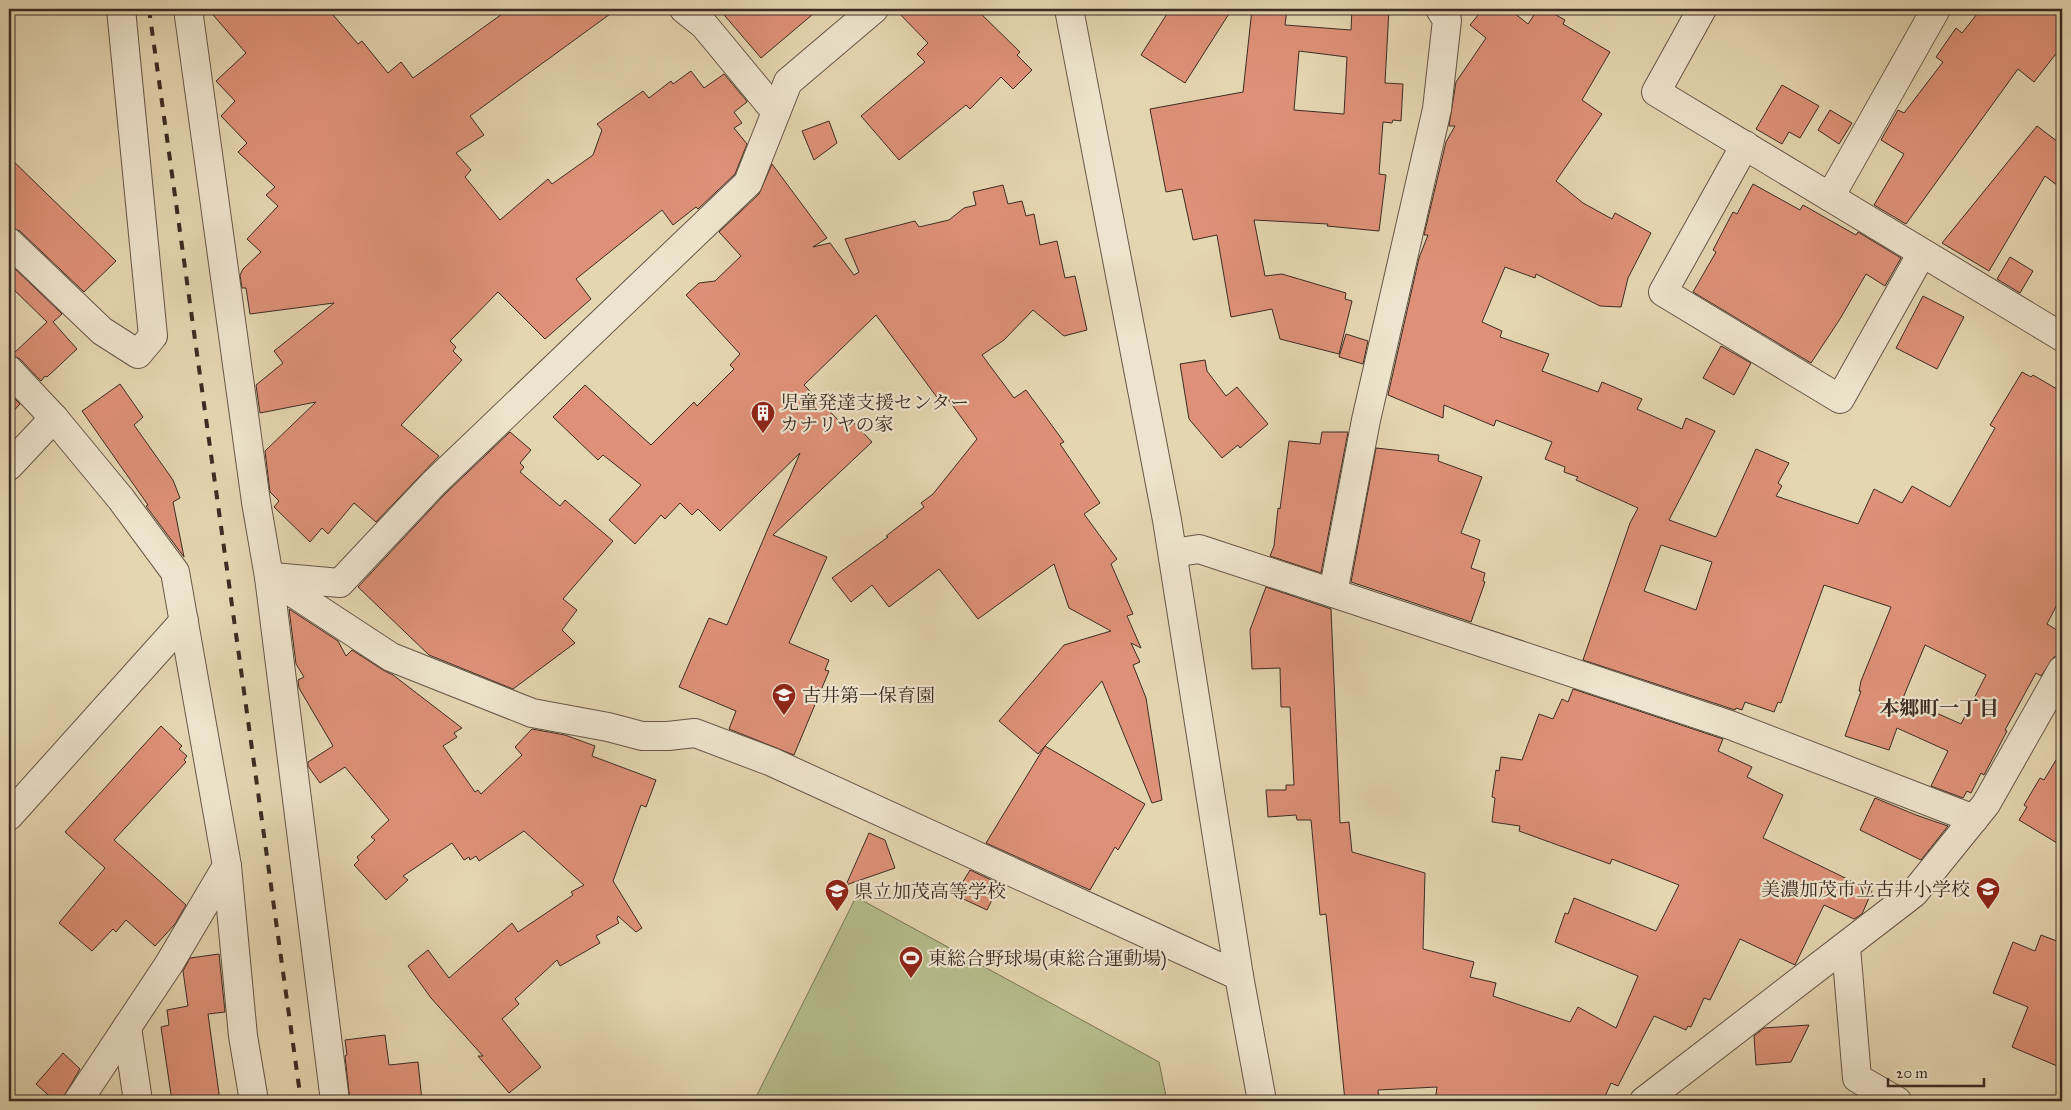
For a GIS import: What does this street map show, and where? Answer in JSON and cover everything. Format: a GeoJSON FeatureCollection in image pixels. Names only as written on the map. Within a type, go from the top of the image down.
{"type":"FeatureCollection","features":[{"type":"Feature","properties":{"kind":"street"},"geometry":{"type":"LineString","coordinates":[[9,242],[102,331],[138,354],[153,336],[121,9]]}},
{"type":"Feature","properties":{"kind":"street"},"geometry":{"type":"LineString","coordinates":[[188,9],[256,502],[270,577],[335,1101]]}},
{"type":"Feature","properties":{"kind":"street"},"geometry":{"type":"LineString","coordinates":[[684,9],[704,25],[776,112]]}},
{"type":"Feature","properties":{"kind":"street"},"geometry":{"type":"LineString","coordinates":[[270,577],[340,583],[434,483],[748,182],[788,82],[874,9]]}},
{"type":"Feature","properties":{"kind":"street"},"geometry":{"type":"LineString","coordinates":[[1069,9],[1173,553],[1239,976],[1262,1101]]}},
{"type":"Feature","properties":{"kind":"street"},"geometry":{"type":"LineString","coordinates":[[1333,593],[1366,420],[1437,110],[1447,20],[1440,9]]}},
{"type":"Feature","properties":{"kind":"street"},"geometry":{"type":"LineString","coordinates":[[1702,9],[1656,92],[2062,337]]}},
{"type":"Feature","properties":{"kind":"street"},"geometry":{"type":"LineString","coordinates":[[1830,197],[1936,9]]}},
{"type":"Feature","properties":{"kind":"street"},"geometry":{"type":"LineString","coordinates":[[1745,145],[1663,292],[1671,297],[1840,399],[1922,253]]}},
{"type":"Feature","properties":{"kind":"street"},"geometry":{"type":"LineString","coordinates":[[9,370],[54,418],[121,500],[175,572],[227,866],[242,1036],[254,1101]]}},
{"type":"Feature","properties":{"kind":"street"},"geometry":{"type":"LineString","coordinates":[[9,466],[54,418]]}},
{"type":"Feature","properties":{"kind":"street"},"geometry":{"type":"LineString","coordinates":[[1173,553],[1199,549],[1333,593],[1730,726],[1974,819]]}},
{"type":"Feature","properties":{"kind":"street"},"geometry":{"type":"LineString","coordinates":[[270,577],[391,657],[532,713],[608,727],[642,736],[695,733],[763,759],[1239,976]]}},
{"type":"Feature","properties":{"kind":"street"},"geometry":{"type":"LineString","coordinates":[[9,816],[184,621]]}},
{"type":"Feature","properties":{"kind":"street"},"geometry":{"type":"LineString","coordinates":[[1644,1101],[1914,893],[1986,804],[2062,670]]}},
{"type":"Feature","properties":{"kind":"street"},"geometry":{"type":"LineString","coordinates":[[78,1101],[169,964],[227,866]]}},
{"type":"Feature","properties":{"kind":"street"},"geometry":{"type":"LineString","coordinates":[[1846,947],[1857,1078],[1897,1101]]}},
{"type":"Feature","properties":{"kind":"street"},"geometry":{"type":"LineString","coordinates":[[128,1027],[138,1101]]}},
{"type":"Feature","properties":{"kind":"green space","name":"東総合野球場(東総合運動場)"},"geometry":{"type":"Polygon","coordinates":[[[856,897],[1159,1062],[1167,1101],[754,1101],[856,897]]]}},
{"type":"Feature","properties":{"kind":"building"},"geometry":{"type":"Polygon","coordinates":[[[208,9],[328,9],[358,44],[362,41],[388,73],[401,62],[413,78],[509,9],[617,9],[470,116],[484,135],[456,153],[471,170],[465,177],[500,220],[548,179],[552,184],[593,155],[602,130],[597,124],[643,91],[649,98],[671,81],[673,84],[691,71],[704,88],[724,74],[746,100],[747,102],[734,112],[742,123],[734,128],[747,144],[735,174],[698,209],[696,207],[673,225],[662,210],[576,279],[591,299],[545,339],[498,292],[450,341],[456,347],[453,351],[462,360],[401,425],[439,456],[376,522],[354,503],[328,534],[322,528],[310,542],[274,507],[279,501],[270,492],[265,451],[316,402],[260,413],[256,385],[283,363],[274,351],[334,303],[250,314],[246,288],[242,288],[240,275],[243,269],[261,252],[247,239],[278,206],[266,195],[275,187],[238,152],[247,143],[221,116],[235,101],[216,81],[246,53],[208,9]]]}},
{"type":"Feature","properties":{"kind":"building"},"geometry":{"type":"Polygon","coordinates":[[[719,9],[819,9],[761,58],[719,9]]]}},
{"type":"Feature","properties":{"kind":"building"},"geometry":{"type":"Polygon","coordinates":[[[895,9],[976,9],[1020,52],[1017,55],[1032,70],[1013,89],[1001,77],[970,109],[966,105],[899,160],[861,116],[925,62],[917,54],[928,43],[895,9]]]}},
{"type":"Feature","properties":{"kind":"building"},"geometry":{"type":"Polygon","coordinates":[[[1170,9],[1232,9],[1185,83],[1141,55],[1170,9]]]}},
{"type":"Feature","properties":{"kind":"building"},"geometry":{"type":"Polygon","coordinates":[[[1252,9],[1287,9],[1285,25],[1351,30],[1352,9],[1389,9],[1385,83],[1403,84],[1401,121],[1383,122],[1379,174],[1386,175],[1379,231],[1327,226],[1328,224],[1254,220],[1265,276],[1282,274],[1346,293],[1345,299],[1352,301],[1339,354],[1280,339],[1272,309],[1231,317],[1217,235],[1193,240],[1182,189],[1166,192],[1150,109],[1243,92],[1252,9]],[[1299,51],[1294,110],[1344,114],[1347,57],[1299,51]]]}},
{"type":"Feature","properties":{"kind":"building"},"geometry":{"type":"Polygon","coordinates":[[[1483,9],[1509,9],[1528,24],[1538,9],[1545,9],[1565,20],[1563,24],[1610,52],[1582,100],[1602,114],[1556,181],[1583,203],[1612,219],[1615,213],[1651,233],[1628,278],[1621,307],[1600,306],[1536,274],[1535,278],[1505,267],[1482,322],[1502,331],[1500,337],[1549,354],[1542,371],[1598,392],[1602,382],[1642,399],[1637,409],[1682,429],[1686,418],[1715,431],[1669,520],[1716,537],[1756,449],[1789,463],[1778,483],[1782,486],[1776,496],[1858,524],[1874,489],[1902,503],[1912,486],[1950,507],[1995,428],[1990,425],[2022,372],[2031,377],[2033,375],[2062,392],[2062,595],[2047,624],[2062,633],[2062,654],[2054,657],[2041,676],[2036,673],[2005,730],[2007,731],[1984,775],[1981,773],[1971,793],[1967,791],[1963,798],[1931,786],[1948,751],[1897,728],[1889,750],[1845,736],[1861,691],[1859,691],[1861,681],[1891,607],[1824,585],[1781,703],[1778,702],[1774,712],[1745,702],[1742,710],[1736,708],[1735,710],[1583,660],[1630,523],[1638,508],[1576,480],[1578,477],[1564,472],[1565,467],[1545,459],[1552,442],[1496,420],[1494,426],[1444,405],[1443,418],[1388,395],[1419,258],[1428,235],[1424,235],[1446,142],[1455,126],[1449,126],[1456,82],[1486,38],[1470,25],[1483,9]],[[1661,545],[1644,591],[1696,610],[1712,562],[1661,545]],[[1925,645],[1903,698],[1961,724],[1986,675],[1925,645]]]}},
{"type":"Feature","properties":{"kind":"building"},"geometry":{"type":"Polygon","coordinates":[[[1981,9],[2062,9],[2062,46],[2034,82],[2018,69],[1906,224],[1874,205],[1904,154],[1881,140],[1898,110],[1904,113],[1943,62],[1936,57],[1956,28],[1962,33],[1981,9]]]}},
{"type":"Feature","properties":{"kind":"building"},"geometry":{"type":"Polygon","coordinates":[[[1782,85],[1819,106],[1800,138],[1789,132],[1782,144],[1756,129],[1782,85]]]}},
{"type":"Feature","properties":{"kind":"building"},"geometry":{"type":"Polygon","coordinates":[[[1830,110],[1852,123],[1839,144],[1818,130],[1830,110]]]}},
{"type":"Feature","properties":{"kind":"building"},"geometry":{"type":"Polygon","coordinates":[[[829,121],[837,143],[814,160],[802,131],[829,121]]]}},
{"type":"Feature","properties":{"kind":"building"},"geometry":{"type":"Polygon","coordinates":[[[2037,126],[2062,145],[2062,189],[2045,176],[1989,271],[1942,243],[2037,126]]]}},
{"type":"Feature","properties":{"kind":"building"},"geometry":{"type":"Polygon","coordinates":[[[9,157],[116,261],[84,292],[20,231],[9,227],[9,157]]]}},
{"type":"Feature","properties":{"kind":"building"},"geometry":{"type":"Polygon","coordinates":[[[772,164],[827,238],[813,247],[830,243],[854,275],[859,272],[845,239],[915,221],[919,227],[949,220],[964,208],[976,205],[973,192],[1003,185],[1008,204],[1022,201],[1026,216],[1034,214],[1040,245],[1057,241],[1065,278],[1075,276],[1087,330],[1064,336],[1033,310],[1004,340],[982,355],[1014,398],[1026,390],[1064,442],[1060,444],[1100,503],[1084,514],[1117,559],[1111,564],[1133,614],[1127,616],[1141,648],[1131,643],[1140,662],[1133,665],[1146,698],[1162,800],[1152,803],[1102,681],[1038,754],[999,721],[1064,645],[1111,631],[1069,608],[1054,564],[978,619],[939,569],[889,607],[872,585],[851,602],[832,578],[888,537],[886,536],[924,507],[921,503],[933,494],[977,439],[945,395],[939,400],[876,315],[804,385],[844,426],[851,420],[872,442],[773,535],[827,557],[789,643],[829,660],[825,670],[829,671],[794,755],[729,729],[736,711],[679,687],[709,618],[727,625],[800,453],[720,531],[698,509],[692,515],[680,503],[665,519],[661,515],[635,544],[609,520],[641,485],[603,455],[598,460],[553,417],[585,385],[651,445],[694,402],[697,406],[734,369],[730,365],[740,354],[686,295],[699,283],[715,281],[741,256],[719,232],[759,194],[772,164]]]}},
{"type":"Feature","properties":{"kind":"building"},"geometry":{"type":"Polygon","coordinates":[[[1753,184],[1800,210],[1803,205],[1856,235],[1858,232],[1901,258],[1885,286],[1866,274],[1840,319],[1811,363],[1693,292],[1716,252],[1713,250],[1733,212],[1737,214],[1753,184]]]}},
{"type":"Feature","properties":{"kind":"building"},"geometry":{"type":"Polygon","coordinates":[[[2010,257],[2033,271],[2020,293],[1997,279],[2010,257]]]}},
{"type":"Feature","properties":{"kind":"building"},"geometry":{"type":"Polygon","coordinates":[[[9,263],[62,314],[53,322],[77,349],[41,381],[20,359],[12,355],[47,322],[9,285],[9,263]]]}},
{"type":"Feature","properties":{"kind":"building"},"geometry":{"type":"Polygon","coordinates":[[[1923,296],[1964,317],[1937,369],[1896,348],[1923,296]]]}},
{"type":"Feature","properties":{"kind":"building"},"geometry":{"type":"Polygon","coordinates":[[[1346,334],[1368,341],[1363,364],[1339,357],[1346,334]]]}},
{"type":"Feature","properties":{"kind":"building"},"geometry":{"type":"Polygon","coordinates":[[[1721,346],[1751,363],[1734,395],[1703,378],[1721,346]]]}},
{"type":"Feature","properties":{"kind":"building"},"geometry":{"type":"Polygon","coordinates":[[[1205,360],[1207,371],[1226,396],[1237,387],[1268,424],[1240,448],[1238,445],[1222,458],[1189,419],[1180,364],[1205,360]]]}},
{"type":"Feature","properties":{"kind":"building"},"geometry":{"type":"Polygon","coordinates":[[[120,384],[143,417],[134,425],[173,480],[180,498],[173,502],[184,557],[146,506],[148,505],[82,411],[120,384]]]}},
{"type":"Feature","properties":{"kind":"building"},"geometry":{"type":"Polygon","coordinates":[[[9,393],[20,404],[9,416],[9,393]]]}},
{"type":"Feature","properties":{"kind":"building"},"geometry":{"type":"Polygon","coordinates":[[[510,432],[531,450],[520,463],[524,467],[520,472],[560,506],[565,500],[613,541],[563,599],[577,610],[562,630],[575,643],[513,689],[429,655],[358,587],[445,494],[510,432]]]}},
{"type":"Feature","properties":{"kind":"building"},"geometry":{"type":"Polygon","coordinates":[[[1322,432],[1348,432],[1321,573],[1270,556],[1274,546],[1289,441],[1320,444],[1322,432]]]}},
{"type":"Feature","properties":{"kind":"building"},"geometry":{"type":"Polygon","coordinates":[[[1376,448],[1439,455],[1438,461],[1482,477],[1461,533],[1480,540],[1471,568],[1485,573],[1483,581],[1485,582],[1471,622],[1351,582],[1376,448]]]}},
{"type":"Feature","properties":{"kind":"building"},"geometry":{"type":"Polygon","coordinates":[[[1266,587],[1331,609],[1340,823],[1349,822],[1352,852],[1425,873],[1423,949],[1474,962],[1470,977],[1496,983],[1493,996],[1570,1022],[1578,1007],[1616,1028],[1638,976],[1555,942],[1565,913],[1568,914],[1574,898],[1656,931],[1679,885],[1612,859],[1610,864],[1519,831],[1520,826],[1492,822],[1495,798],[1492,797],[1496,770],[1499,771],[1501,757],[1522,760],[1539,714],[1553,719],[1562,699],[1568,702],[1573,689],[1723,739],[1718,751],[1752,767],[1747,777],[1783,795],[1763,838],[1872,891],[1862,914],[1854,919],[1824,905],[1795,965],[1740,939],[1710,1000],[1704,998],[1691,1027],[1688,1026],[1686,1030],[1654,1016],[1618,1086],[1611,1083],[1603,1101],[1435,1101],[1437,1087],[1378,1090],[1379,1101],[1345,1101],[1326,914],[1320,915],[1311,820],[1297,820],[1296,815],[1268,817],[1266,790],[1286,790],[1286,785],[1294,785],[1290,707],[1281,707],[1280,668],[1252,669],[1250,630],[1266,587]]]}},
{"type":"Feature","properties":{"kind":"building"},"geometry":{"type":"Polygon","coordinates":[[[289,609],[338,641],[346,656],[352,650],[393,675],[462,728],[454,733],[457,737],[443,746],[475,792],[478,790],[481,794],[522,755],[515,747],[532,729],[565,735],[595,746],[592,756],[656,780],[646,807],[641,805],[613,881],[642,928],[636,932],[618,916],[619,923],[596,936],[600,943],[560,966],[557,960],[515,999],[519,1004],[502,1019],[541,1067],[509,1093],[478,1056],[483,1056],[431,998],[408,966],[428,950],[449,978],[512,923],[518,932],[573,895],[571,892],[584,885],[524,831],[479,861],[476,856],[470,860],[469,857],[464,860],[452,843],[403,876],[408,880],[386,900],[354,865],[359,860],[357,857],[375,840],[371,837],[389,820],[345,767],[320,783],[308,766],[308,762],[333,746],[299,688],[298,680],[304,677],[296,664],[289,609]]]}},
{"type":"Feature","properties":{"kind":"building"},"geometry":{"type":"Polygon","coordinates":[[[161,726],[182,746],[179,749],[187,756],[184,760],[186,762],[114,840],[186,905],[175,924],[155,946],[126,920],[116,932],[113,929],[92,951],[59,923],[105,868],[65,832],[161,726]]]}},
{"type":"Feature","properties":{"kind":"building"},"geometry":{"type":"Polygon","coordinates":[[[1045,746],[1145,804],[1118,850],[1115,847],[1090,890],[986,843],[1045,746]]]}},
{"type":"Feature","properties":{"kind":"building"},"geometry":{"type":"Polygon","coordinates":[[[2062,750],[2062,846],[2019,820],[2027,807],[2024,805],[2040,778],[2044,780],[2062,750]]]}},
{"type":"Feature","properties":{"kind":"building"},"geometry":{"type":"Polygon","coordinates":[[[1875,798],[1948,826],[1921,860],[1860,830],[1875,798]]]}},
{"type":"Feature","properties":{"kind":"building"},"geometry":{"type":"Polygon","coordinates":[[[869,833],[885,840],[895,868],[846,885],[869,833]]]}},
{"type":"Feature","properties":{"kind":"building"},"geometry":{"type":"Polygon","coordinates":[[[970,870],[1000,884],[987,910],[955,895],[970,870]]]}},
{"type":"Feature","properties":{"kind":"building"},"geometry":{"type":"Polygon","coordinates":[[[2041,935],[2062,943],[2062,1068],[2012,1047],[2028,1007],[1993,993],[2013,942],[2035,951],[2041,935]]]}},
{"type":"Feature","properties":{"kind":"building"},"geometry":{"type":"Polygon","coordinates":[[[219,954],[225,1012],[208,1014],[220,1101],[172,1101],[161,1027],[169,1025],[167,1010],[188,1006],[183,971],[190,958],[219,954]]]}},
{"type":"Feature","properties":{"kind":"building"},"geometry":{"type":"Polygon","coordinates":[[[1809,1025],[1791,1062],[1756,1065],[1754,1036],[1764,1028],[1809,1025]]]}},
{"type":"Feature","properties":{"kind":"building"},"geometry":{"type":"Polygon","coordinates":[[[385,1035],[389,1065],[418,1062],[422,1101],[350,1101],[345,1040],[385,1035]]]}},
{"type":"Feature","properties":{"kind":"building"},"geometry":{"type":"Polygon","coordinates":[[[63,1053],[80,1069],[61,1101],[55,1101],[36,1084],[63,1053]]]}},
{"type":"Feature","properties":{"kind":"railway"},"geometry":{"type":"LineString","coordinates":[[149,9],[301,1101]]}},
{"type":"Feature","properties":{"kind":"place","name":"児童発達支援センター カナリヤの家"},"geometry":{"type":"Point","coordinates":[763,434]}},
{"type":"Feature","properties":{"kind":"place","name":"古井第一保育園"},"geometry":{"type":"Point","coordinates":[784,716]}},
{"type":"Feature","properties":{"kind":"place","name":"美濃加茂市立古井小学校"},"geometry":{"type":"Point","coordinates":[1988,910]}},
{"type":"Feature","properties":{"kind":"place","name":"県立加茂高等学校"},"geometry":{"type":"Point","coordinates":[837,912]}},
{"type":"Feature","properties":{"kind":"place","name":"東総合野球場(東総合運動場)"},"geometry":{"type":"Point","coordinates":[911,979]}},
{"type":"Feature","properties":{"kind":"district","name":"本郷町一丁目"},"geometry":{"type":"Point","coordinates":[1939,708]}}]}
